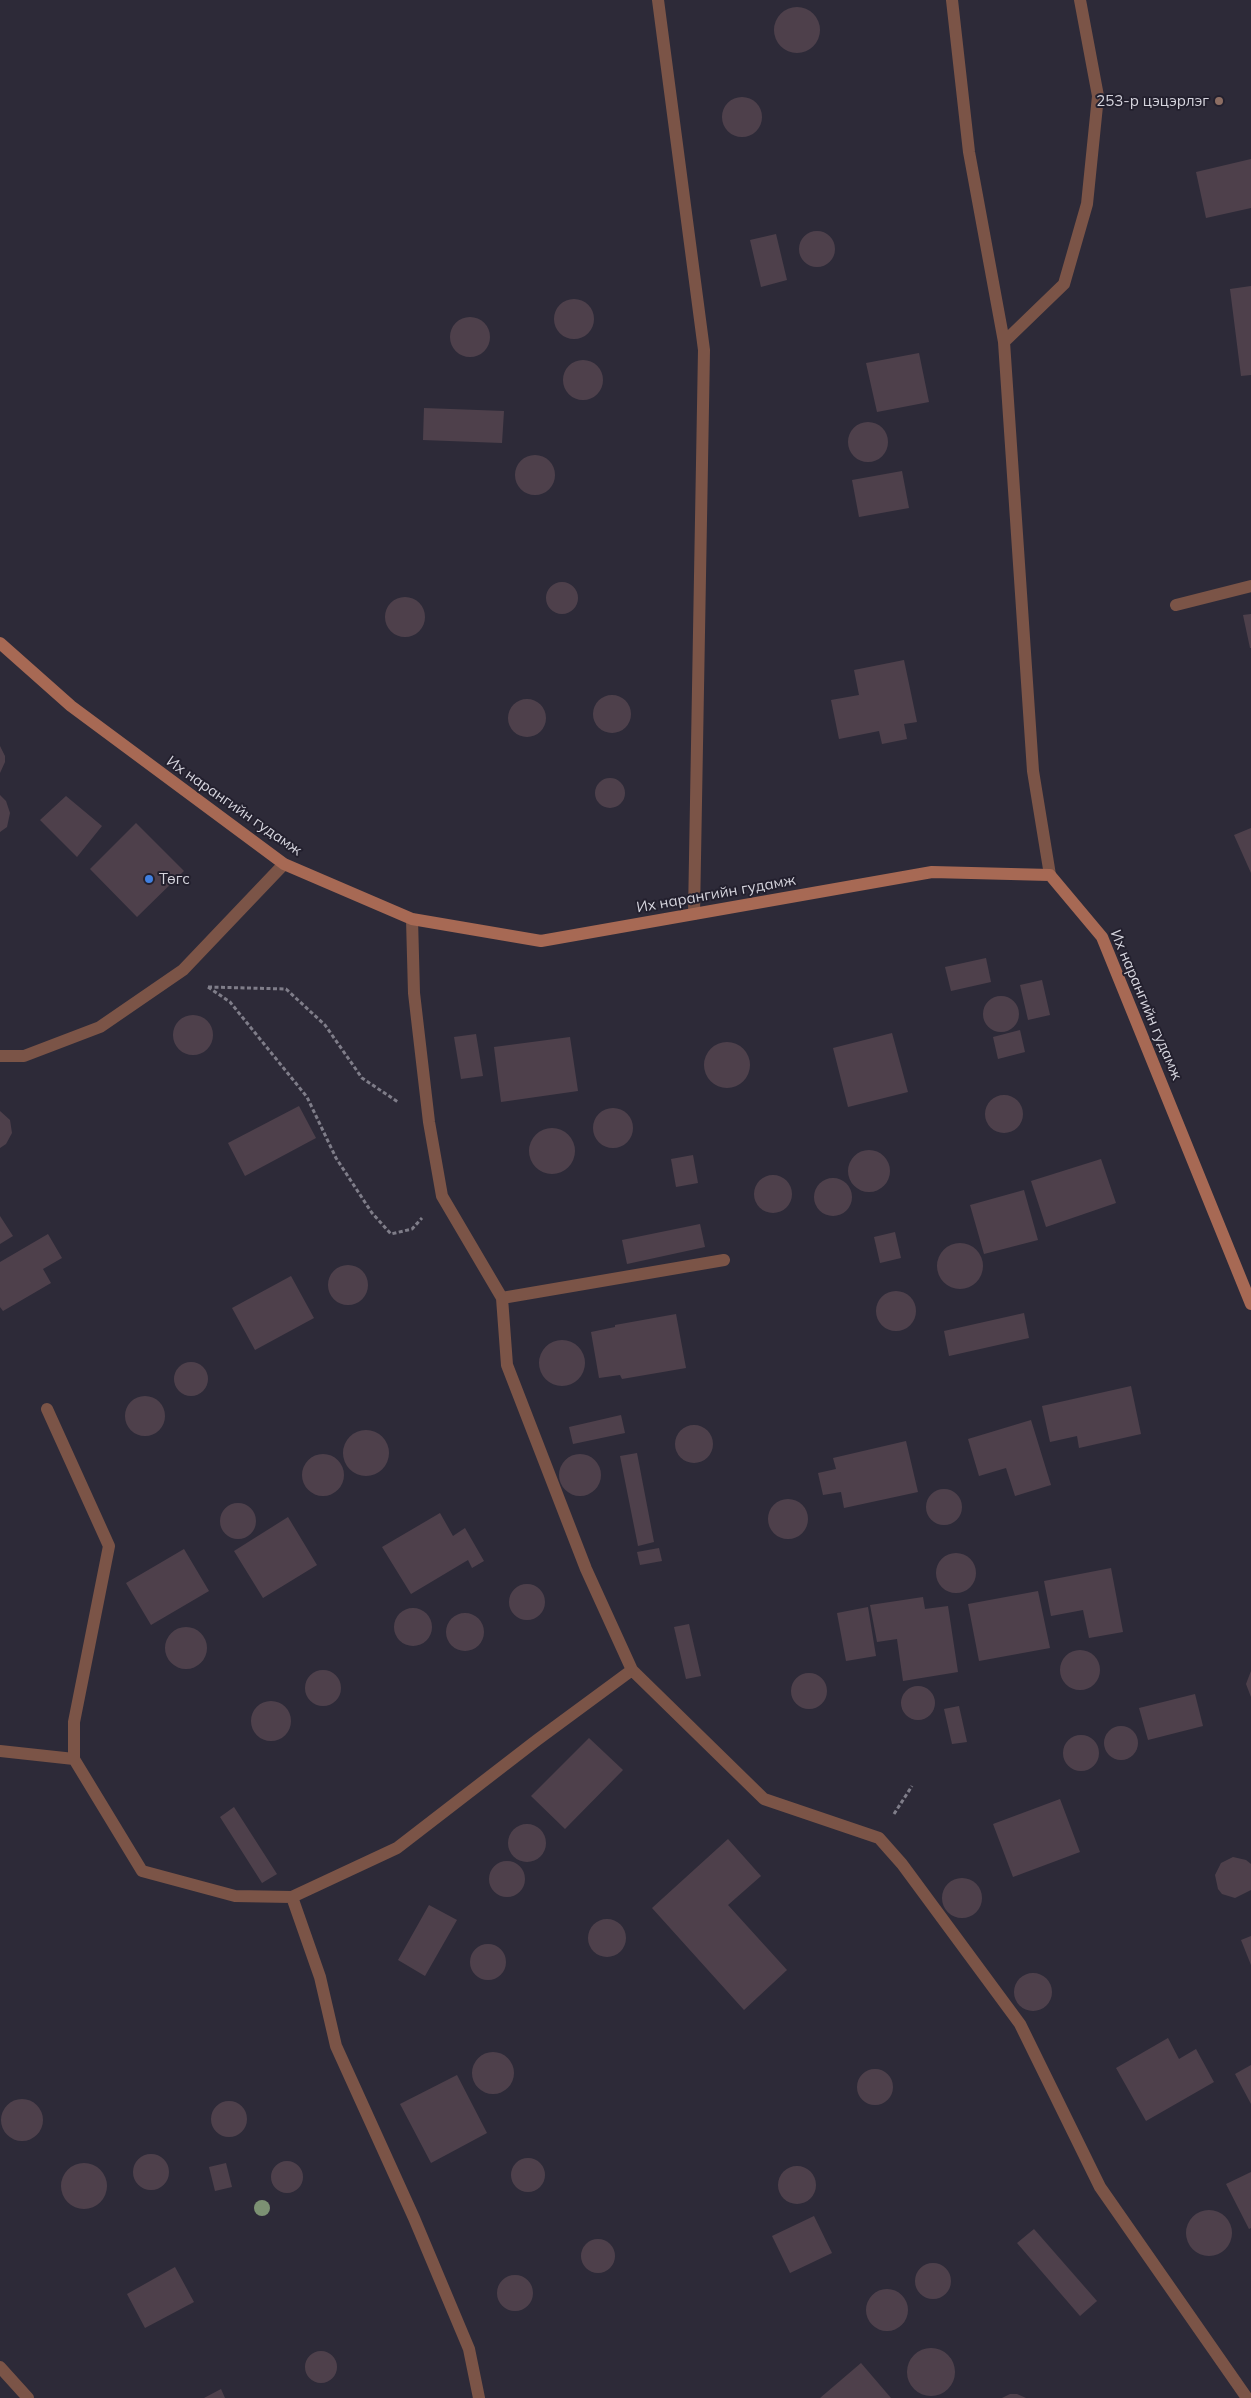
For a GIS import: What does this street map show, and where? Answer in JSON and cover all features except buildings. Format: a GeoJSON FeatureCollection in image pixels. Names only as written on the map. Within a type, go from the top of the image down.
{"type":"FeatureCollection","features":[{"type":"Feature","properties":{"kind":"main road","name":"Их нарангийн гудамж"},"geometry":{"type":"LineString","coordinates":[[0,643],[71,706],[284,864],[412,920],[541,941],[932,872],[1050,875],[1102,937],[1251,1304]]}},
{"type":"Feature","properties":{"kind":"street"},"geometry":{"type":"LineString","coordinates":[[658,0],[704,350],[694,914]]}},
{"type":"Feature","properties":{"kind":"street"},"geometry":{"type":"LineString","coordinates":[[952,0],[968,152],[1004,342],[1033,771],[1050,875]]}},
{"type":"Feature","properties":{"kind":"street"},"geometry":{"type":"LineString","coordinates":[[1004,342],[1064,284],[1087,204],[1098,96],[1080,0]]}},
{"type":"Feature","properties":{"kind":"street"},"geometry":{"type":"LineString","coordinates":[[1176,605],[1251,586]]}},
{"type":"Feature","properties":{"kind":"street"},"geometry":{"type":"LineString","coordinates":[[0,1056],[24,1056],[100,1027],[183,970],[284,864]]}},
{"type":"Feature","properties":{"kind":"street"},"geometry":{"type":"LineString","coordinates":[[412,920],[414,993],[428,1122],[442,1196],[502,1298],[507,1365],[586,1569],[632,1670],[764,1799],[879,1838],[902,1864],[1020,2024],[1100,2187],[1247,2398]]}},
{"type":"Feature","properties":{"kind":"street"},"geometry":{"type":"LineString","coordinates":[[502,1298],[724,1260]]}},
{"type":"Feature","properties":{"kind":"street"},"geometry":{"type":"LineString","coordinates":[[47,1409],[109,1546],[74,1722],[74,1759],[142,1871],[235,1896],[292,1898],[397,1848],[537,1740],[632,1670]]}},
{"type":"Feature","properties":{"kind":"street"},"geometry":{"type":"LineString","coordinates":[[0,1751],[74,1759]]}},
{"type":"Feature","properties":{"kind":"street"},"geometry":{"type":"LineString","coordinates":[[292,1898],[320,1977],[336,2046],[414,2218],[469,2349],[479,2398]]}},
{"type":"Feature","properties":{"kind":"street"},"geometry":{"type":"LineString","coordinates":[[0,2367],[28,2398]]}},
{"type":"Feature","properties":{"kind":"path"},"geometry":{"type":"LineString","coordinates":[[362,1078],[325,1025],[286,989],[207,986],[230,1002],[307,1097],[336,1158],[372,1213],[391,1234],[412,1229],[442,1196]]}},
{"type":"Feature","properties":{"kind":"place","name":"253-р цэцэрлэг"},"geometry":{"type":"Point","coordinates":[1219,101]}},
{"type":"Feature","properties":{"kind":"place","name":"Төгс"},"geometry":{"type":"Point","coordinates":[149,879]}}]}
